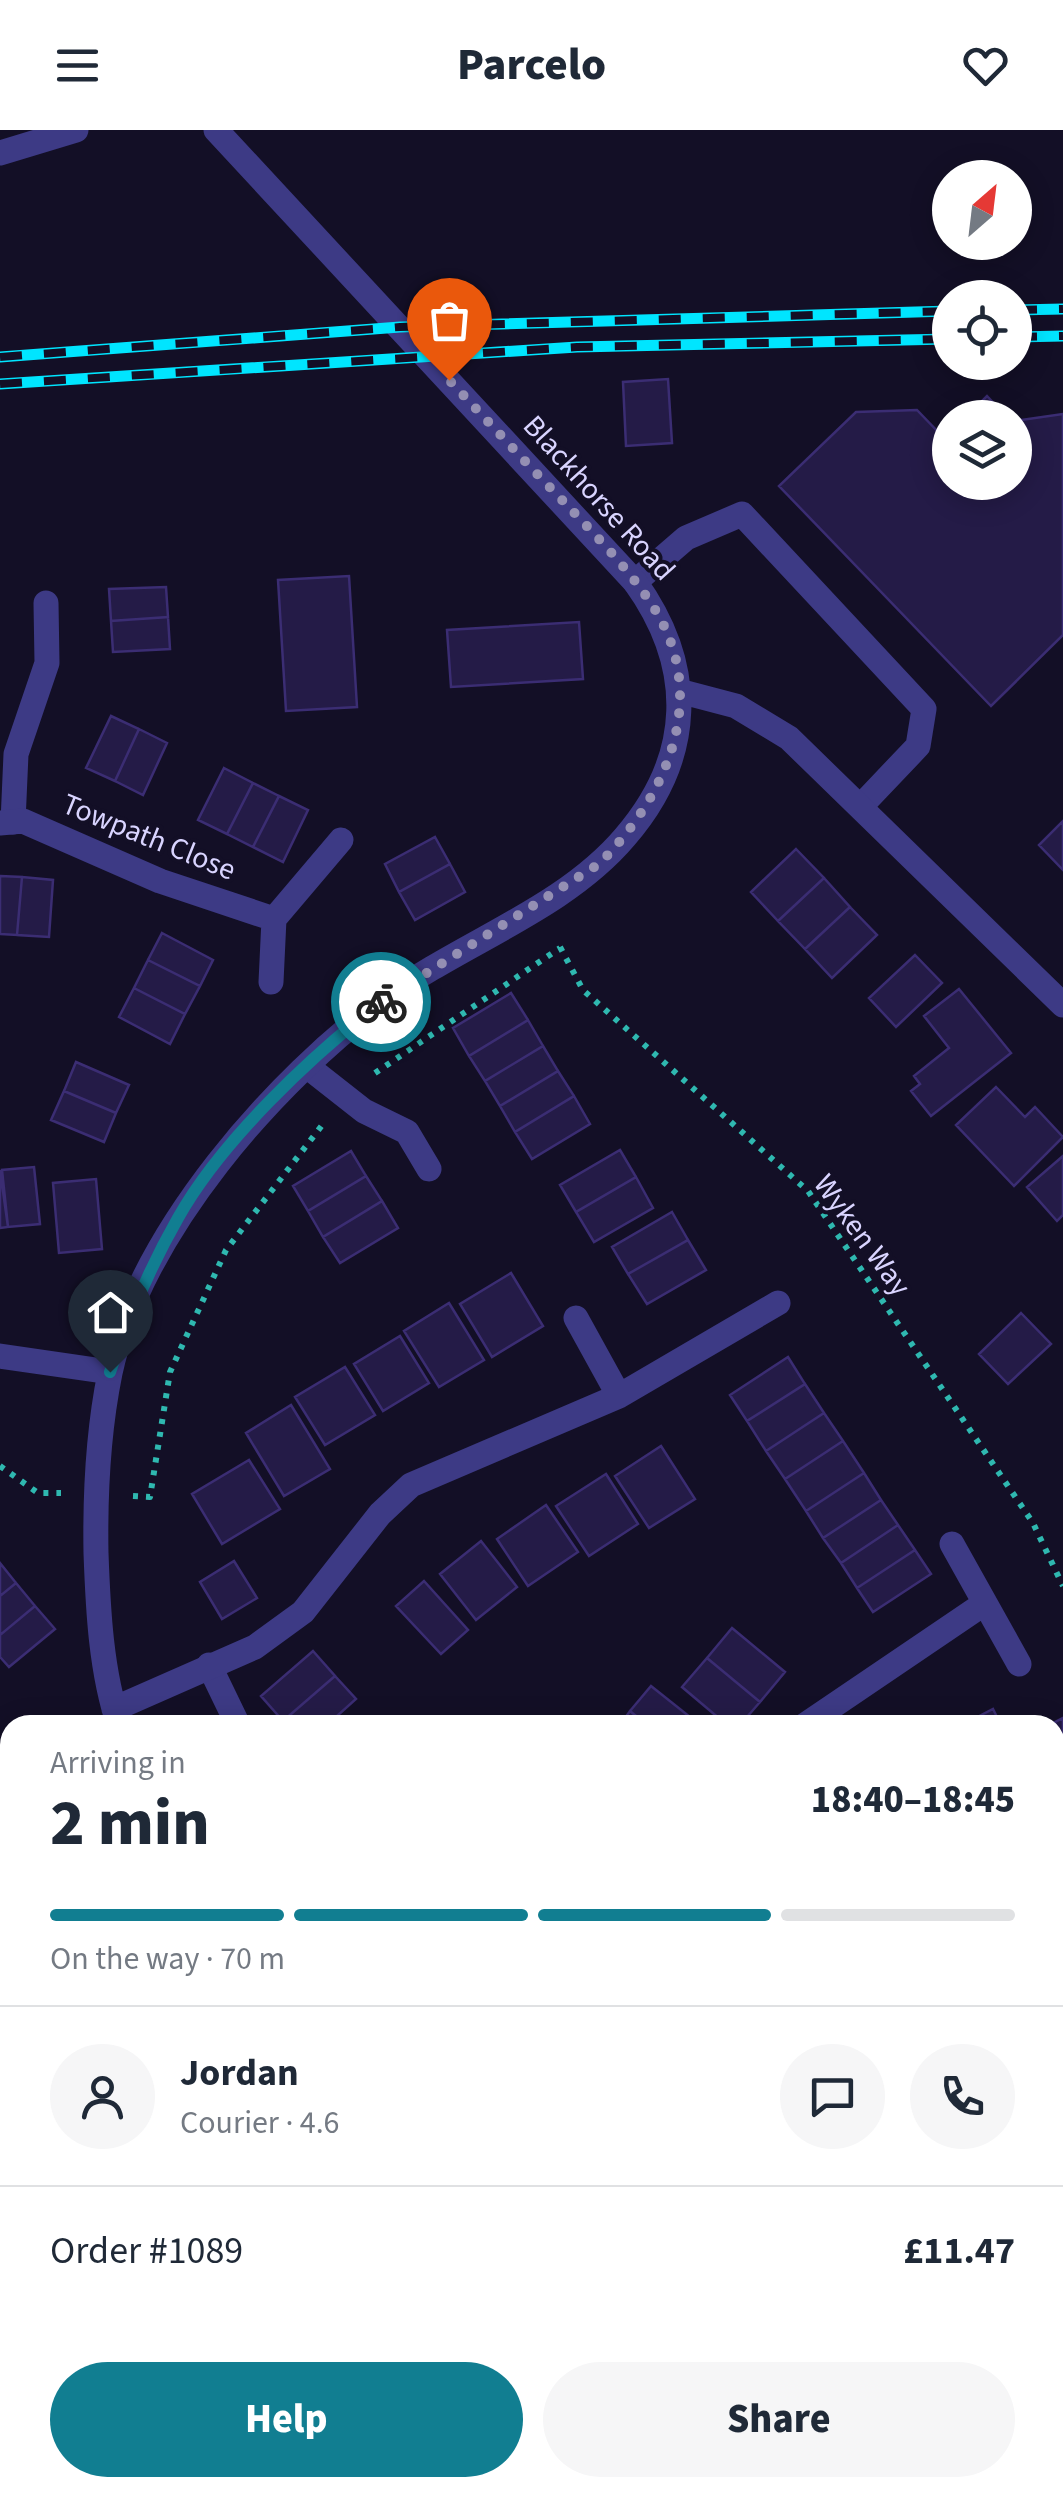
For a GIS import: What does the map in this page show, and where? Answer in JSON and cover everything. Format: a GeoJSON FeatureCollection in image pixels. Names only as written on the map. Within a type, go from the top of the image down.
{"type":"FeatureCollection","features":[{"type":"Feature","properties":{"kind":"street"},"geometry":{"type":"LineString","coordinates":[[0,153],[76,130]]}},
{"type":"Feature","properties":{"kind":"street","name":"Blackhorse Road"},"geometry":{"type":"LineString","coordinates":[[117,1715],[98,1603],[95,1493],[110,1372],[127,1323],[179,1215],[230,1148],[308,1067],[390,995],[599,864],[646,810],[672,755],[679,691],[669,637],[636,582],[216,130]]}},
{"type":"Feature","properties":{"kind":"street"},"geometry":{"type":"LineString","coordinates":[[636,582],[686,538],[742,514],[924,708],[918,746],[861,806]]}},
{"type":"Feature","properties":{"kind":"street"},"geometry":{"type":"LineString","coordinates":[[6,823],[16,754],[47,663],[46,603]]}},
{"type":"Feature","properties":{"kind":"street"},"geometry":{"type":"LineString","coordinates":[[679,691],[736,706],[789,738],[1063,1005]]}},
{"type":"Feature","properties":{"kind":"street","name":"Towpath Close"},"geometry":{"type":"LineString","coordinates":[[6,823],[23,821],[160,881],[274,919]]}},
{"type":"Feature","properties":{"kind":"street"},"geometry":{"type":"LineString","coordinates":[[272,982],[274,919],[341,840]]}},
{"type":"Feature","properties":{"kind":"street"},"geometry":{"type":"LineString","coordinates":[[308,1067],[349,1099],[407,1132],[429,1169]]}},
{"type":"Feature","properties":{"kind":"street"},"geometry":{"type":"LineString","coordinates":[[120,1715],[208,1665],[255,1648],[303,1612],[380,1514],[411,1485],[619,1396],[778,1303]]}},
{"type":"Feature","properties":{"kind":"street"},"geometry":{"type":"LineString","coordinates":[[576,1318],[619,1396]]}},
{"type":"Feature","properties":{"kind":"street"},"geometry":{"type":"LineString","coordinates":[[0,1356],[110,1372]]}},
{"type":"Feature","properties":{"kind":"street"},"geometry":{"type":"LineString","coordinates":[[952,1544],[1020,1664]]}},
{"type":"Feature","properties":{"kind":"street"},"geometry":{"type":"LineString","coordinates":[[820,1715],[985,1603]]}},
{"type":"Feature","properties":{"kind":"street"},"geometry":{"type":"LineString","coordinates":[[208,1665],[233,1715]]}},
{"type":"Feature","properties":{"kind":"path","name":"Wyken Way"},"geometry":{"type":"LineString","coordinates":[[537,906],[583,990],[808,1191],[1033,1523],[1063,1586]]}},
{"type":"Feature","properties":{"kind":"path"},"geometry":{"type":"LineString","coordinates":[[0,1466],[38,1493],[150,1497],[170,1372],[226,1250],[306,1141],[384,1064],[560,948]]}},
{"type":"Feature","properties":{"kind":"building"},"geometry":{"type":"Polygon","coordinates":[[[668,379],[672,443],[626,446],[623,382],[668,379]]]}},
{"type":"Feature","properties":{"kind":"building"},"geometry":{"type":"Polygon","coordinates":[[[917,410],[932,426],[932,500],[1032,500],[1032,419],[1063,414],[1063,635],[991,706],[779,486],[856,412],[917,410]]]}},
{"type":"Feature","properties":{"kind":"building"},"geometry":{"type":"Polygon","coordinates":[[[349,576],[357,707],[286,711],[278,580],[349,576]]]}},
{"type":"Feature","properties":{"kind":"building"},"geometry":{"type":"Polygon","coordinates":[[[166,587],[168,617],[111,621],[109,589],[166,587]]]}},
{"type":"Feature","properties":{"kind":"building"},"geometry":{"type":"Polygon","coordinates":[[[168,617],[170,649],[113,652],[111,621],[168,617]]]}},
{"type":"Feature","properties":{"kind":"building"},"geometry":{"type":"Polygon","coordinates":[[[579,622],[583,679],[451,687],[447,630],[579,622]]]}},
{"type":"Feature","properties":{"kind":"building"},"geometry":{"type":"Polygon","coordinates":[[[111,716],[139,729],[115,781],[86,768],[111,716]]]}},
{"type":"Feature","properties":{"kind":"building"},"geometry":{"type":"Polygon","coordinates":[[[139,729],[167,743],[143,795],[115,781],[139,729]]]}},
{"type":"Feature","properties":{"kind":"building"},"geometry":{"type":"Polygon","coordinates":[[[224,768],[253,783],[227,834],[198,820],[224,768]]]}},
{"type":"Feature","properties":{"kind":"building"},"geometry":{"type":"Polygon","coordinates":[[[253,783],[279,796],[253,847],[227,834],[253,783]]]}},
{"type":"Feature","properties":{"kind":"building"},"geometry":{"type":"Polygon","coordinates":[[[279,796],[308,810],[283,862],[253,847],[279,796]]]}},
{"type":"Feature","properties":{"kind":"building"},"geometry":{"type":"Polygon","coordinates":[[[1063,821],[1063,870],[1039,845],[1063,821]]]}},
{"type":"Feature","properties":{"kind":"building"},"geometry":{"type":"Polygon","coordinates":[[[435,837],[450,864],[399,892],[385,864],[435,837]]]}},
{"type":"Feature","properties":{"kind":"building"},"geometry":{"type":"Polygon","coordinates":[[[796,849],[824,878],[778,921],[751,892],[796,849]]]}},
{"type":"Feature","properties":{"kind":"building"},"geometry":{"type":"Polygon","coordinates":[[[450,864],[465,892],[415,920],[399,892],[450,864]]]}},
{"type":"Feature","properties":{"kind":"building"},"geometry":{"type":"Polygon","coordinates":[[[0,876],[22,877],[17,935],[0,934],[0,876]]]}},
{"type":"Feature","properties":{"kind":"building"},"geometry":{"type":"Polygon","coordinates":[[[22,877],[53,880],[49,937],[17,935],[22,877]]]}},
{"type":"Feature","properties":{"kind":"building"},"geometry":{"type":"Polygon","coordinates":[[[824,878],[850,907],[805,949],[778,921],[824,878]]]}},
{"type":"Feature","properties":{"kind":"building"},"geometry":{"type":"Polygon","coordinates":[[[850,907],[877,935],[832,978],[805,949],[850,907]]]}},
{"type":"Feature","properties":{"kind":"building"},"geometry":{"type":"Polygon","coordinates":[[[162,933],[213,960],[200,986],[148,960],[162,933]]]}},
{"type":"Feature","properties":{"kind":"building"},"geometry":{"type":"Polygon","coordinates":[[[915,955],[942,983],[896,1027],[869,998],[915,955]]]}},
{"type":"Feature","properties":{"kind":"building"},"geometry":{"type":"Polygon","coordinates":[[[148,960],[200,986],[185,1014],[134,988],[148,960]]]}},
{"type":"Feature","properties":{"kind":"building"},"geometry":{"type":"Polygon","coordinates":[[[134,988],[185,1014],[170,1044],[119,1017],[134,988]]]}},
{"type":"Feature","properties":{"kind":"building"},"geometry":{"type":"Polygon","coordinates":[[[959,989],[1011,1053],[931,1116],[911,1091],[920,1084],[914,1076],[949,1048],[924,1016],[959,989]]]}},
{"type":"Feature","properties":{"kind":"building"},"geometry":{"type":"Polygon","coordinates":[[[511,993],[528,1020],[469,1056],[453,1028],[511,993]]]}},
{"type":"Feature","properties":{"kind":"building"},"geometry":{"type":"Polygon","coordinates":[[[528,1020],[543,1046],[485,1081],[469,1056],[528,1020]]]}},
{"type":"Feature","properties":{"kind":"building"},"geometry":{"type":"Polygon","coordinates":[[[543,1046],[558,1071],[500,1106],[485,1081],[543,1046]]]}},
{"type":"Feature","properties":{"kind":"building"},"geometry":{"type":"Polygon","coordinates":[[[76,1062],[129,1085],[116,1113],[64,1091],[76,1062]]]}},
{"type":"Feature","properties":{"kind":"building"},"geometry":{"type":"Polygon","coordinates":[[[558,1071],[574,1096],[515,1132],[500,1106],[558,1071]]]}},
{"type":"Feature","properties":{"kind":"building"},"geometry":{"type":"Polygon","coordinates":[[[996,1087],[1025,1117],[1035,1107],[1063,1137],[1014,1186],[956,1125],[996,1087]]]}},
{"type":"Feature","properties":{"kind":"building"},"geometry":{"type":"Polygon","coordinates":[[[64,1091],[116,1113],[104,1142],[51,1120],[64,1091]]]}},
{"type":"Feature","properties":{"kind":"building"},"geometry":{"type":"Polygon","coordinates":[[[574,1096],[590,1124],[532,1159],[515,1132],[574,1096]]]}},
{"type":"Feature","properties":{"kind":"building"},"geometry":{"type":"Polygon","coordinates":[[[620,1150],[636,1177],[576,1212],[560,1185],[620,1150]]]}},
{"type":"Feature","properties":{"kind":"building"},"geometry":{"type":"Polygon","coordinates":[[[351,1151],[366,1176],[308,1211],[293,1186],[351,1151]]]}},
{"type":"Feature","properties":{"kind":"building"},"geometry":{"type":"Polygon","coordinates":[[[1063,1156],[1063,1215],[1057,1221],[1027,1187],[1063,1156]]]}},
{"type":"Feature","properties":{"kind":"building"},"geometry":{"type":"Polygon","coordinates":[[[34,1167],[40,1224],[8,1227],[2,1170],[34,1167]]]}},
{"type":"Feature","properties":{"kind":"building"},"geometry":{"type":"Polygon","coordinates":[[[0,1170],[8,1227],[0,1228],[0,1170]]]}},
{"type":"Feature","properties":{"kind":"building"},"geometry":{"type":"Polygon","coordinates":[[[366,1176],[382,1201],[323,1237],[308,1211],[366,1176]]]}},
{"type":"Feature","properties":{"kind":"building"},"geometry":{"type":"Polygon","coordinates":[[[636,1177],[653,1208],[594,1242],[576,1212],[636,1177]]]}},
{"type":"Feature","properties":{"kind":"building"},"geometry":{"type":"Polygon","coordinates":[[[96,1179],[102,1249],[59,1253],[53,1183],[96,1179]]]}},
{"type":"Feature","properties":{"kind":"building"},"geometry":{"type":"Polygon","coordinates":[[[382,1201],[398,1228],[340,1263],[323,1237],[382,1201]]]}},
{"type":"Feature","properties":{"kind":"building"},"geometry":{"type":"Polygon","coordinates":[[[672,1212],[688,1240],[628,1274],[612,1247],[672,1212]]]}},
{"type":"Feature","properties":{"kind":"building"},"geometry":{"type":"Polygon","coordinates":[[[688,1240],[706,1270],[647,1304],[628,1274],[688,1240]]]}},
{"type":"Feature","properties":{"kind":"building"},"geometry":{"type":"Polygon","coordinates":[[[511,1273],[543,1326],[492,1357],[460,1304],[511,1273]]]}},
{"type":"Feature","properties":{"kind":"building"},"geometry":{"type":"Polygon","coordinates":[[[449,1303],[484,1360],[439,1387],[404,1331],[449,1303]]]}},
{"type":"Feature","properties":{"kind":"building"},"geometry":{"type":"Polygon","coordinates":[[[1021,1313],[1051,1344],[1008,1384],[979,1354],[1021,1313]]]}},
{"type":"Feature","properties":{"kind":"building"},"geometry":{"type":"Polygon","coordinates":[[[400,1336],[429,1383],[383,1411],[354,1364],[400,1336]]]}},
{"type":"Feature","properties":{"kind":"building"},"geometry":{"type":"Polygon","coordinates":[[[788,1357],[805,1384],[747,1421],[730,1395],[788,1357]]]}},
{"type":"Feature","properties":{"kind":"building"},"geometry":{"type":"Polygon","coordinates":[[[345,1367],[375,1415],[325,1445],[295,1397],[345,1367]]]}},
{"type":"Feature","properties":{"kind":"building"},"geometry":{"type":"Polygon","coordinates":[[[805,1384],[824,1413],[766,1451],[747,1421],[805,1384]]]}},
{"type":"Feature","properties":{"kind":"building"},"geometry":{"type":"Polygon","coordinates":[[[291,1405],[330,1469],[284,1496],[246,1433],[291,1405]]]}},
{"type":"Feature","properties":{"kind":"building"},"geometry":{"type":"Polygon","coordinates":[[[824,1413],[843,1441],[785,1479],[766,1451],[824,1413]]]}},
{"type":"Feature","properties":{"kind":"building"},"geometry":{"type":"Polygon","coordinates":[[[843,1441],[864,1473],[806,1511],[785,1479],[843,1441]]]}},
{"type":"Feature","properties":{"kind":"building"},"geometry":{"type":"Polygon","coordinates":[[[661,1446],[695,1499],[649,1528],[615,1476],[661,1446]]]}},
{"type":"Feature","properties":{"kind":"building"},"geometry":{"type":"Polygon","coordinates":[[[249,1460],[280,1509],[222,1544],[192,1494],[249,1460]]]}},
{"type":"Feature","properties":{"kind":"building"},"geometry":{"type":"Polygon","coordinates":[[[864,1473],[881,1500],[823,1538],[806,1511],[864,1473]]]}},
{"type":"Feature","properties":{"kind":"building"},"geometry":{"type":"Polygon","coordinates":[[[606,1474],[638,1524],[589,1556],[556,1506],[606,1474]]]}},
{"type":"Feature","properties":{"kind":"building"},"geometry":{"type":"Polygon","coordinates":[[[881,1500],[898,1525],[841,1563],[823,1538],[881,1500]]]}},
{"type":"Feature","properties":{"kind":"building"},"geometry":{"type":"Polygon","coordinates":[[[546,1505],[578,1552],[528,1586],[497,1539],[546,1505]]]}},
{"type":"Feature","properties":{"kind":"building"},"geometry":{"type":"Polygon","coordinates":[[[898,1525],[915,1550],[857,1588],[841,1563],[898,1525]]]}},
{"type":"Feature","properties":{"kind":"building"},"geometry":{"type":"Polygon","coordinates":[[[481,1541],[517,1587],[476,1620],[440,1574],[481,1541]]]}},
{"type":"Feature","properties":{"kind":"building"},"geometry":{"type":"Polygon","coordinates":[[[915,1550],[931,1574],[873,1612],[857,1588],[915,1550]]]}},
{"type":"Feature","properties":{"kind":"building"},"geometry":{"type":"Polygon","coordinates":[[[234,1561],[257,1598],[222,1619],[200,1582],[234,1561]]]}},
{"type":"Feature","properties":{"kind":"building"},"geometry":{"type":"Polygon","coordinates":[[[0,1563],[16,1583],[0,1596],[0,1563]]]}},
{"type":"Feature","properties":{"kind":"building"},"geometry":{"type":"Polygon","coordinates":[[[424,1581],[468,1630],[441,1654],[396,1606],[424,1581]]]}},
{"type":"Feature","properties":{"kind":"building"},"geometry":{"type":"Polygon","coordinates":[[[16,1583],[35,1606],[0,1635],[0,1596],[16,1583]]]}},
{"type":"Feature","properties":{"kind":"building"},"geometry":{"type":"Polygon","coordinates":[[[35,1606],[55,1629],[9,1667],[0,1657],[0,1635],[35,1606]]]}},
{"type":"Feature","properties":{"kind":"building"},"geometry":{"type":"Polygon","coordinates":[[[732,1628],[785,1672],[760,1702],[707,1658],[732,1628]]]}},
{"type":"Feature","properties":{"kind":"building"},"geometry":{"type":"Polygon","coordinates":[[[313,1651],[335,1676],[290,1715],[278,1715],[261,1696],[313,1651]]]}},
{"type":"Feature","properties":{"kind":"building"},"geometry":{"type":"Polygon","coordinates":[[[707,1658],[760,1702],[749,1715],[715,1715],[682,1687],[707,1658]]]}},
{"type":"Feature","properties":{"kind":"building"},"geometry":{"type":"Polygon","coordinates":[[[335,1676],[356,1699],[338,1715],[290,1715],[335,1676]]]}},
{"type":"Feature","properties":{"kind":"building"},"geometry":{"type":"Polygon","coordinates":[[[651,1686],[687,1715],[635,1715],[630,1711],[651,1686]]]}},
{"type":"Feature","properties":{"kind":"railway"},"geometry":{"type":"LineString","coordinates":[[1032,310],[1063,309]]}},
{"type":"Feature","properties":{"kind":"railway"},"geometry":{"type":"LineString","coordinates":[[0,357],[400,327],[932,312]]}},
{"type":"Feature","properties":{"kind":"railway"},"geometry":{"type":"LineString","coordinates":[[1032,337],[1063,336]]}},
{"type":"Feature","properties":{"kind":"railway"},"geometry":{"type":"LineString","coordinates":[[0,384],[577,347],[932,339]]}},
{"type":"Feature","properties":{"kind":"way so far"},"geometry":{"type":"LineString","coordinates":[[381,1002],[599,864],[624,839],[661,784],[679,724],[679,691],[669,637],[656,610],[582,521],[449,380]]}},
{"type":"Feature","properties":{"kind":"route"},"geometry":{"type":"LineString","coordinates":[[110,1372],[127,1323],[179,1215],[230,1148],[293,1081],[381,1002]]}}]}
